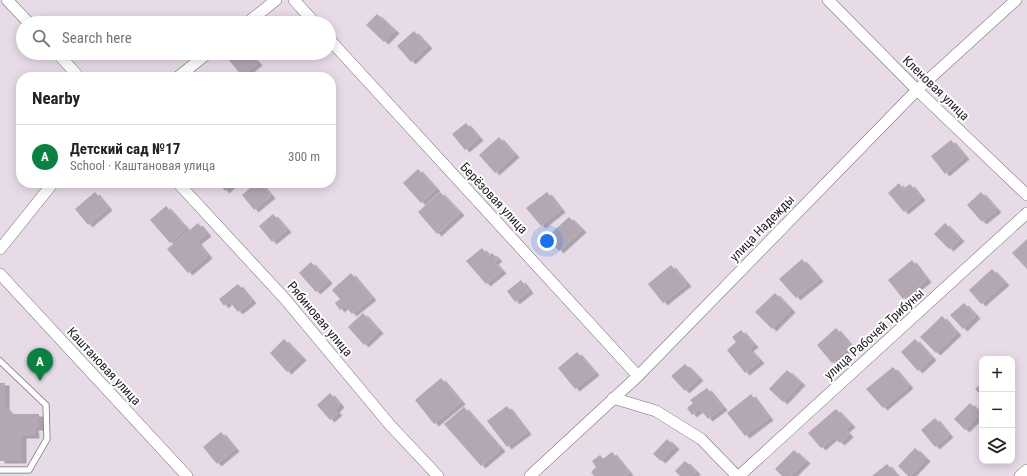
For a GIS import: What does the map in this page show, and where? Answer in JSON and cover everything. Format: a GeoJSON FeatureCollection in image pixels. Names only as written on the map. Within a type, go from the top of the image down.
{"type":"FeatureCollection","features":[{"type":"Feature","properties":{"kind":"street"},"geometry":{"type":"LineString","coordinates":[[7,0],[22,16]]}},
{"type":"Feature","properties":{"kind":"street"},"geometry":{"type":"LineString","coordinates":[[256,16],[276,0]]}},
{"type":"Feature","properties":{"kind":"street"},"geometry":{"type":"LineString","coordinates":[[294,0],[309,16]]}},
{"type":"Feature","properties":{"kind":"street","name":"Кленовая улица"},"geometry":{"type":"LineString","coordinates":[[828,0],[916,90],[1027,195]]}},
{"type":"Feature","properties":{"kind":"street","name":"улица Надежды"},"geometry":{"type":"LineString","coordinates":[[530,476],[638,376],[916,90],[1016,0]]}},
{"type":"Feature","properties":{"kind":"street","name":"Берёзовая улица"},"geometry":{"type":"LineString","coordinates":[[336,47],[638,376]]}},
{"type":"Feature","properties":{"kind":"street"},"geometry":{"type":"LineString","coordinates":[[63,60],[74,72]]}},
{"type":"Feature","properties":{"kind":"street"},"geometry":{"type":"LineString","coordinates":[[184,72],[199,60]]}},
{"type":"Feature","properties":{"kind":"street"},"geometry":{"type":"LineString","coordinates":[[0,249],[48,188]]}},
{"type":"Feature","properties":{"kind":"street","name":"Рябиновая улица"},"geometry":{"type":"LineString","coordinates":[[183,188],[285,299],[390,425],[438,476]]}},
{"type":"Feature","properties":{"kind":"street","name":"улица Рабочей Трибуны"},"geometry":{"type":"LineString","coordinates":[[738,476],[1027,213]]}},
{"type":"Feature","properties":{"kind":"street","name":"Каштановая улица"},"geometry":{"type":"LineString","coordinates":[[0,274],[187,476]]}},
{"type":"Feature","properties":{"kind":"street"},"geometry":{"type":"LineString","coordinates":[[613,398],[656,411],[701,439],[738,476]]}},
{"type":"Feature","properties":{"kind":"street"},"geometry":{"type":"LineString","coordinates":[[1020,476],[1027,470]]}},
{"type":"Feature","properties":{"kind":"lane"},"geometry":{"type":"LineString","coordinates":[[0,360],[46,405],[47,439],[29,470],[0,470]]}},
{"type":"Feature","properties":{"kind":"building"},"geometry":{"type":"Polygon","coordinates":[[[377,14],[395,31],[384,42],[366,25],[377,14]]]}},
{"type":"Feature","properties":{"kind":"building"},"geometry":{"type":"Polygon","coordinates":[[[414,31],[428,46],[411,62],[397,46],[414,31]]]}},
{"type":"Feature","properties":{"kind":"building"},"geometry":{"type":"Polygon","coordinates":[[[229,60],[255,60],[258,63],[247,72],[239,72],[229,60]]]}},
{"type":"Feature","properties":{"kind":"building"},"geometry":{"type":"Polygon","coordinates":[[[466,123],[479,138],[465,150],[452,134],[466,123]]]}},
{"type":"Feature","properties":{"kind":"building"},"geometry":{"type":"Polygon","coordinates":[[[499,137],[515,155],[495,173],[479,155],[499,137]]]}},
{"type":"Feature","properties":{"kind":"building"},"geometry":{"type":"Polygon","coordinates":[[[951,140],[965,157],[945,174],[931,156],[951,140]]]}},
{"type":"Feature","properties":{"kind":"building"},"geometry":{"type":"Polygon","coordinates":[[[418,169],[436,189],[421,203],[403,183],[418,169]]]}},
{"type":"Feature","properties":{"kind":"building"},"geometry":{"type":"Polygon","coordinates":[[[899,183],[903,189],[910,184],[921,198],[904,212],[888,193],[899,183]]]}},
{"type":"Feature","properties":{"kind":"building"},"geometry":{"type":"Polygon","coordinates":[[[250,188],[264,188],[271,196],[254,210],[242,195],[250,188]]]}},
{"type":"Feature","properties":{"kind":"building"},"geometry":{"type":"Polygon","coordinates":[[[95,192],[108,208],[88,225],[75,209],[95,192]]]}},
{"type":"Feature","properties":{"kind":"building"},"geometry":{"type":"Polygon","coordinates":[[[440,192],[460,213],[437,234],[418,212],[440,192]]]}},
{"type":"Feature","properties":{"kind":"building"},"geometry":{"type":"Polygon","coordinates":[[[547,192],[561,210],[541,226],[526,208],[547,192]]]}},
{"type":"Feature","properties":{"kind":"building"},"geometry":{"type":"Polygon","coordinates":[[[981,192],[997,210],[982,222],[967,205],[981,192]]]}},
{"type":"Feature","properties":{"kind":"building"},"geometry":{"type":"Polygon","coordinates":[[[166,206],[186,228],[170,243],[150,220],[166,206]]]}},
{"type":"Feature","properties":{"kind":"building"},"geometry":{"type":"Polygon","coordinates":[[[273,214],[287,230],[272,242],[259,226],[273,214]]]}},
{"type":"Feature","properties":{"kind":"building"},"geometry":{"type":"Polygon","coordinates":[[[569,217],[582,230],[559,251],[547,237],[569,217]]]}},
{"type":"Feature","properties":{"kind":"building"},"geometry":{"type":"Polygon","coordinates":[[[198,223],[207,234],[197,242],[208,256],[188,273],[167,249],[198,223]]]}},
{"type":"Feature","properties":{"kind":"building"},"geometry":{"type":"Polygon","coordinates":[[[945,223],[960,239],[949,249],[934,234],[945,223]]]}},
{"type":"Feature","properties":{"kind":"building"},"geometry":{"type":"Polygon","coordinates":[[[1027,239],[1027,269],[1012,253],[1027,239]]]}},
{"type":"Feature","properties":{"kind":"building"},"geometry":{"type":"Polygon","coordinates":[[[482,248],[489,256],[492,253],[498,259],[494,262],[502,271],[486,284],[466,261],[482,248]]]}},
{"type":"Feature","properties":{"kind":"building"},"geometry":{"type":"Polygon","coordinates":[[[802,259],[819,279],[796,298],[779,279],[802,259]]]}},
{"type":"Feature","properties":{"kind":"building"},"geometry":{"type":"Polygon","coordinates":[[[912,260],[927,280],[903,299],[888,280],[912,260]]]}},
{"type":"Feature","properties":{"kind":"building"},"geometry":{"type":"Polygon","coordinates":[[[311,262],[328,281],[316,292],[299,273],[311,262]]]}},
{"type":"Feature","properties":{"kind":"building"},"geometry":{"type":"Polygon","coordinates":[[[671,265],[687,284],[663,303],[648,284],[671,265]]]}},
{"type":"Feature","properties":{"kind":"building"},"geometry":{"type":"Polygon","coordinates":[[[992,269],[1005,283],[981,304],[969,290],[992,269]]]}},
{"type":"Feature","properties":{"kind":"building"},"geometry":{"type":"Polygon","coordinates":[[[351,273],[372,298],[352,314],[345,306],[340,310],[335,303],[340,299],[332,290],[351,273]]]}},
{"type":"Feature","properties":{"kind":"building"},"geometry":{"type":"Polygon","coordinates":[[[521,280],[529,291],[515,302],[507,291],[521,280]]]}},
{"type":"Feature","properties":{"kind":"building"},"geometry":{"type":"Polygon","coordinates":[[[238,284],[252,301],[238,312],[229,301],[224,306],[219,299],[238,284]]]}},
{"type":"Feature","properties":{"kind":"building"},"geometry":{"type":"Polygon","coordinates":[[[775,293],[791,310],[772,329],[755,312],[775,293]]]}},
{"type":"Feature","properties":{"kind":"building"},"geometry":{"type":"Polygon","coordinates":[[[964,303],[976,316],[963,329],[950,315],[964,303]]]}},
{"type":"Feature","properties":{"kind":"building"},"geometry":{"type":"Polygon","coordinates":[[[363,313],[379,331],[364,345],[348,327],[363,313]]]}},
{"type":"Feature","properties":{"kind":"building"},"geometry":{"type":"Polygon","coordinates":[[[942,316],[957,333],[936,353],[920,337],[942,316]]]}},
{"type":"Feature","properties":{"kind":"building"},"geometry":{"type":"Polygon","coordinates":[[[836,328],[851,346],[832,363],[817,345],[836,328]]]}},
{"type":"Feature","properties":{"kind":"building"},"geometry":{"type":"Polygon","coordinates":[[[741,330],[754,345],[749,349],[760,361],[745,373],[727,350],[736,342],[732,337],[741,330]]]}},
{"type":"Feature","properties":{"kind":"building"},"geometry":{"type":"Polygon","coordinates":[[[284,339],[302,358],[287,372],[270,353],[284,339]]]}},
{"type":"Feature","properties":{"kind":"building"},"geometry":{"type":"Polygon","coordinates":[[[915,339],[932,358],[918,371],[901,352],[915,339]]]}},
{"type":"Feature","properties":{"kind":"building"},"geometry":{"type":"Polygon","coordinates":[[[577,352],[595,373],[575,389],[558,368],[577,352]]]}},
{"type":"Feature","properties":{"kind":"building"},"geometry":{"type":"Polygon","coordinates":[[[685,364],[699,378],[685,391],[671,376],[685,364]]]}},
{"type":"Feature","properties":{"kind":"building"},"geometry":{"type":"Polygon","coordinates":[[[893,367],[909,386],[883,408],[866,389],[893,367]]]}},
{"type":"Feature","properties":{"kind":"building"},"geometry":{"type":"Polygon","coordinates":[[[787,370],[801,383],[783,402],[769,389],[787,370]]]}},
{"type":"Feature","properties":{"kind":"building"},"geometry":{"type":"Polygon","coordinates":[[[441,378],[461,402],[434,424],[415,400],[441,378]]]}},
{"type":"Feature","properties":{"kind":"building"},"geometry":{"type":"Polygon","coordinates":[[[0,383],[5,383],[5,407],[11,414],[39,414],[39,428],[34,428],[35,436],[22,436],[22,461],[0,461],[0,383]]]}},
{"type":"Feature","properties":{"kind":"building"},"geometry":{"type":"Polygon","coordinates":[[[979,386],[979,393],[975,389],[979,386]]]}},
{"type":"Feature","properties":{"kind":"building"},"geometry":{"type":"Polygon","coordinates":[[[707,388],[723,408],[708,419],[700,409],[692,415],[687,408],[693,403],[690,400],[707,388]]]}},
{"type":"Feature","properties":{"kind":"building"},"geometry":{"type":"Polygon","coordinates":[[[330,393],[340,405],[335,410],[338,413],[330,420],[317,405],[330,393]]]}},
{"type":"Feature","properties":{"kind":"building"},"geometry":{"type":"Polygon","coordinates":[[[751,394],[769,418],[745,436],[727,413],[751,394]]]}},
{"type":"Feature","properties":{"kind":"building"},"geometry":{"type":"Polygon","coordinates":[[[970,403],[979,412],[979,416],[965,430],[954,419],[970,403]]]}},
{"type":"Feature","properties":{"kind":"building"},"geometry":{"type":"Polygon","coordinates":[[[507,406],[527,432],[507,447],[487,421],[507,406]]]}},
{"type":"Feature","properties":{"kind":"building"},"geometry":{"type":"Polygon","coordinates":[[[464,407],[501,449],[481,466],[444,424],[464,407]]]}},
{"type":"Feature","properties":{"kind":"building"},"geometry":{"type":"Polygon","coordinates":[[[836,409],[851,425],[845,430],[849,435],[840,443],[834,437],[821,448],[808,433],[836,409]]]}},
{"type":"Feature","properties":{"kind":"building"},"geometry":{"type":"Polygon","coordinates":[[[935,418],[949,435],[935,447],[921,430],[935,418]]]}},
{"type":"Feature","properties":{"kind":"building"},"geometry":{"type":"Polygon","coordinates":[[[221,432],[235,449],[217,464],[203,447],[221,432]]]}},
{"type":"Feature","properties":{"kind":"building"},"geometry":{"type":"Polygon","coordinates":[[[667,439],[675,447],[661,461],[653,454],[667,439]]]}},
{"type":"Feature","properties":{"kind":"building"},"geometry":{"type":"Polygon","coordinates":[[[915,448],[926,459],[910,476],[908,476],[898,466],[915,448]]]}},
{"type":"Feature","properties":{"kind":"building"},"geometry":{"type":"Polygon","coordinates":[[[794,450],[806,461],[791,476],[782,476],[775,469],[794,450]]]}},
{"type":"Feature","properties":{"kind":"building"},"geometry":{"type":"Polygon","coordinates":[[[612,452],[629,473],[625,476],[594,476],[591,472],[596,467],[592,461],[600,455],[603,459],[612,452]]]}},
{"type":"Feature","properties":{"kind":"building"},"geometry":{"type":"Polygon","coordinates":[[[685,461],[696,472],[692,476],[680,476],[675,471],[685,461]]]}},
{"type":"Feature","properties":{"kind":"building"},"geometry":{"type":"Polygon","coordinates":[[[887,464],[897,476],[872,476],[887,464]]]}},
{"type":"Feature","properties":{"kind":"place","name":"Детский сад №17"},"geometry":{"type":"Point","coordinates":[40,381]}}]}
